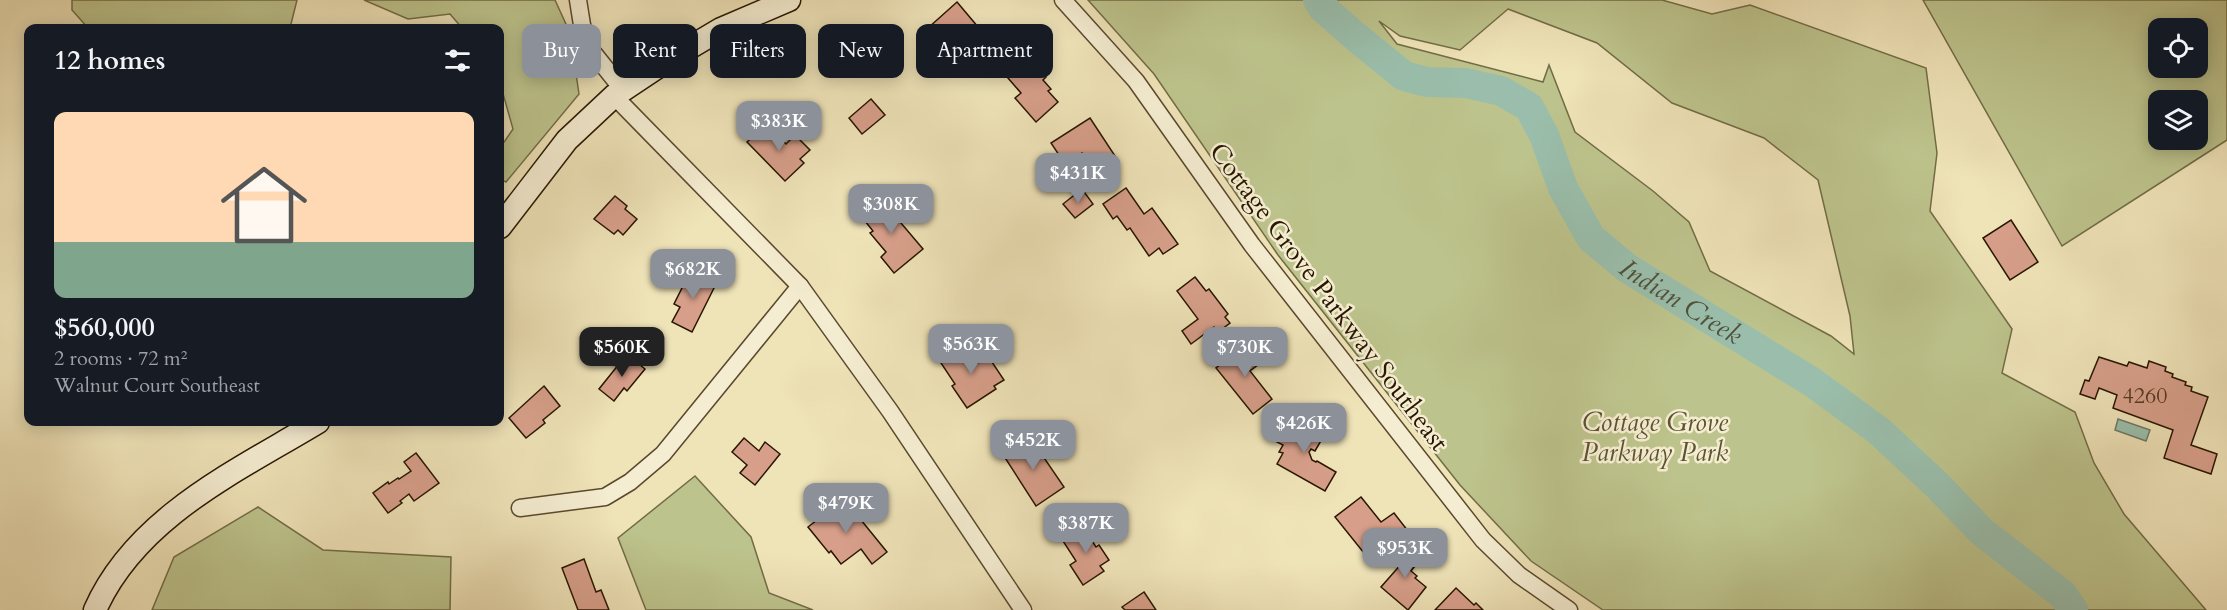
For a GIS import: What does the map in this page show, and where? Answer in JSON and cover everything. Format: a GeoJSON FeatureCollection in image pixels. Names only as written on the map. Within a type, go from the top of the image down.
{"type":"FeatureCollection","features":[{"type":"Feature","properties":{"kind":"main road"},"geometry":{"type":"LineString","coordinates":[[504,222],[562,147],[618,93],[722,29],[789,0]]}},
{"type":"Feature","properties":{"kind":"main road"},"geometry":{"type":"LineString","coordinates":[[95,610],[124,564],[171,515],[225,478],[311,426]]}},
{"type":"Feature","properties":{"kind":"street"},"geometry":{"type":"LineString","coordinates":[[578,0],[582,25],[591,51],[618,93],[800,286],[890,411],[1023,610]]}},
{"type":"Feature","properties":{"kind":"street","name":"Cottage Grove Parkway Southeast"},"geometry":{"type":"LineString","coordinates":[[1063,0],[1136,81],[1252,245],[1483,540],[1519,575],[1569,610]]}},
{"type":"Feature","properties":{"kind":"street"},"geometry":{"type":"LineString","coordinates":[[520,508],[605,497],[630,482],[663,454],[800,286]]}},
{"type":"Feature","properties":{"kind":"green space"},"geometry":{"type":"Polygon","coordinates":[[[72,0],[297,0],[291,24],[84,24],[72,10],[72,0]]]}},
{"type":"Feature","properties":{"kind":"green space"},"geometry":{"type":"Polygon","coordinates":[[[364,0],[555,0],[566,24],[522,24],[522,78],[577,78],[579,94],[506,182],[504,181],[504,142],[513,129],[504,97],[504,24],[459,24],[450,14],[408,19],[364,0]]]}},
{"type":"Feature","properties":{"kind":"green space","name":"Cottage Grove Parkway Park"},"geometry":{"type":"Polygon","coordinates":[[[1088,0],[1662,0],[1712,14],[1750,5],[1926,68],[1937,153],[1930,211],[2012,329],[2002,373],[2075,412],[2094,463],[2124,514],[2206,610],[1603,610],[1531,561],[1460,485],[1278,255],[1154,74],[1088,0]],[[1508,9],[1460,50],[1400,36],[1379,21],[1397,44],[1543,82],[1549,65],[1575,132],[1653,191],[1689,222],[1710,271],[1831,336],[1854,354],[1850,316],[1818,180],[1764,138],[1672,103],[1597,43],[1508,9]]]}},
{"type":"Feature","properties":{"kind":"green space"},"geometry":{"type":"Polygon","coordinates":[[[1923,0],[2227,0],[2227,140],[2062,246],[1923,0]]]}},
{"type":"Feature","properties":{"kind":"green space"},"geometry":{"type":"Polygon","coordinates":[[[695,476],[751,537],[769,593],[813,610],[646,610],[618,538],[695,476]]]}},
{"type":"Feature","properties":{"kind":"green space"},"geometry":{"type":"Polygon","coordinates":[[[258,507],[323,550],[451,557],[450,610],[152,610],[174,557],[258,507]]]}},
{"type":"Feature","properties":{"kind":"shaded area"},"geometry":{"type":"Polygon","coordinates":[[[2118,419],[2150,430],[2146,441],[2115,430],[2118,419]]]}},
{"type":"Feature","properties":{"kind":"building"},"geometry":{"type":"Polygon","coordinates":[[[957,2],[976,24],[932,24],[957,2]]]}},
{"type":"Feature","properties":{"kind":"building"},"geometry":{"type":"Polygon","coordinates":[[[1008,78],[1045,78],[1043,80],[1051,89],[1048,91],[1058,102],[1036,122],[1015,98],[1021,93],[1008,78]]]}},
{"type":"Feature","properties":{"kind":"building"},"geometry":{"type":"Polygon","coordinates":[[[871,99],[885,115],[862,134],[849,118],[871,99]]]}},
{"type":"Feature","properties":{"kind":"building"},"geometry":{"type":"Polygon","coordinates":[[[1090,118],[1119,162],[1097,176],[1082,153],[1065,164],[1051,143],[1090,118]]]}},
{"type":"Feature","properties":{"kind":"building"},"geometry":{"type":"Polygon","coordinates":[[[767,124],[786,144],[795,135],[810,150],[800,159],[804,163],[785,181],[747,142],[767,124]]]}},
{"type":"Feature","properties":{"kind":"building"},"geometry":{"type":"Polygon","coordinates":[[[1126,188],[1144,214],[1152,208],[1178,244],[1163,254],[1159,248],[1149,256],[1130,228],[1127,230],[1117,216],[1113,219],[1103,204],[1126,188]]]}},
{"type":"Feature","properties":{"kind":"building"},"geometry":{"type":"Polygon","coordinates":[[[1082,189],[1093,204],[1075,218],[1063,204],[1082,189]]]}},
{"type":"Feature","properties":{"kind":"building"},"geometry":{"type":"Polygon","coordinates":[[[615,196],[637,219],[623,235],[618,230],[614,234],[594,219],[615,196]]]}},
{"type":"Feature","properties":{"kind":"building"},"geometry":{"type":"Polygon","coordinates":[[[884,197],[898,214],[895,216],[923,249],[894,273],[881,257],[886,252],[870,233],[873,231],[861,216],[884,197]]]}},
{"type":"Feature","properties":{"kind":"building"},"geometry":{"type":"Polygon","coordinates":[[[2011,220],[2038,262],[2010,280],[1983,238],[2011,220]]]}},
{"type":"Feature","properties":{"kind":"building"},"geometry":{"type":"Polygon","coordinates":[[[691,270],[716,284],[692,332],[672,322],[680,307],[674,304],[691,270]]]}},
{"type":"Feature","properties":{"kind":"building"},"geometry":{"type":"Polygon","coordinates":[[[1195,277],[1206,291],[1209,289],[1228,314],[1225,317],[1230,323],[1218,332],[1214,327],[1191,344],[1182,331],[1198,319],[1177,291],[1195,277]]]}},
{"type":"Feature","properties":{"kind":"building"},"geometry":{"type":"Polygon","coordinates":[[[965,343],[978,363],[988,356],[1004,380],[994,386],[996,389],[967,408],[952,386],[955,384],[939,360],[965,343]]]}},
{"type":"Feature","properties":{"kind":"building"},"geometry":{"type":"Polygon","coordinates":[[[1249,343],[1263,361],[1250,371],[1272,399],[1253,414],[1216,368],[1249,343]]]}},
{"type":"Feature","properties":{"kind":"building"},"geometry":{"type":"Polygon","coordinates":[[[627,354],[645,369],[627,391],[624,388],[614,401],[599,389],[627,354]]]}},
{"type":"Feature","properties":{"kind":"building"},"geometry":{"type":"Polygon","coordinates":[[[2099,357],[2127,366],[2129,362],[2147,368],[2149,361],[2166,367],[2165,371],[2173,374],[2172,377],[2192,387],[2191,391],[2208,397],[2191,445],[2217,454],[2211,474],[2164,458],[2173,430],[2113,408],[2117,395],[2099,388],[2095,399],[2080,394],[2085,380],[2089,381],[2099,357]]]}},
{"type":"Feature","properties":{"kind":"building"},"geometry":{"type":"Polygon","coordinates":[[[544,386],[560,406],[543,420],[545,423],[526,438],[509,418],[544,386]]]}},
{"type":"Feature","properties":{"kind":"building"},"geometry":{"type":"Polygon","coordinates":[[[1303,419],[1326,432],[1315,451],[1311,449],[1309,452],[1312,460],[1336,472],[1325,491],[1277,464],[1283,453],[1279,452],[1283,445],[1275,441],[1283,427],[1295,433],[1303,419]]]}},
{"type":"Feature","properties":{"kind":"building"},"geometry":{"type":"Polygon","coordinates":[[[1027,436],[1064,487],[1036,506],[1002,453],[1027,436]]]}},
{"type":"Feature","properties":{"kind":"building"},"geometry":{"type":"Polygon","coordinates":[[[744,438],[759,451],[765,442],[780,454],[755,485],[740,473],[747,465],[732,452],[744,438]]]}},
{"type":"Feature","properties":{"kind":"building"},"geometry":{"type":"Polygon","coordinates":[[[416,453],[439,483],[414,501],[409,494],[400,501],[402,503],[388,513],[373,493],[388,482],[389,484],[411,471],[404,462],[416,453]]]}},
{"type":"Feature","properties":{"kind":"building"},"geometry":{"type":"Polygon","coordinates":[[[1361,497],[1381,522],[1394,513],[1408,531],[1368,558],[1335,517],[1361,497]]]}},
{"type":"Feature","properties":{"kind":"building"},"geometry":{"type":"Polygon","coordinates":[[[844,499],[887,552],[872,564],[861,549],[841,564],[808,527],[844,499]]]}},
{"type":"Feature","properties":{"kind":"building"},"geometry":{"type":"Polygon","coordinates":[[[1090,523],[1097,533],[1090,538],[1096,547],[1099,545],[1109,560],[1100,566],[1104,571],[1083,585],[1070,565],[1076,561],[1063,541],[1090,523]]]}},
{"type":"Feature","properties":{"kind":"building"},"geometry":{"type":"Polygon","coordinates":[[[1408,543],[1423,556],[1411,571],[1417,576],[1415,578],[1426,587],[1408,610],[1381,587],[1403,562],[1396,557],[1408,543]]]}},
{"type":"Feature","properties":{"kind":"building"},"geometry":{"type":"Polygon","coordinates":[[[584,559],[596,592],[601,590],[609,610],[578,610],[562,568],[584,559]]]}},
{"type":"Feature","properties":{"kind":"building"},"geometry":{"type":"Polygon","coordinates":[[[1456,588],[1474,605],[1476,603],[1483,610],[1435,610],[1456,588]]]}},
{"type":"Feature","properties":{"kind":"building"},"geometry":{"type":"Polygon","coordinates":[[[1144,592],[1156,610],[1125,610],[1122,607],[1144,592]]]}},
{"type":"Feature","properties":{"kind":"waterway","name":"Indian Creek"},"geometry":{"type":"LineString","coordinates":[[1318,0],[1323,8],[1404,76],[1427,82],[1466,83],[1501,91],[1529,107],[1544,135],[1563,188],[1591,238],[1627,268],[1812,382],[1879,431],[1937,485],[1981,531],[2063,595],[2073,610]]}}]}
